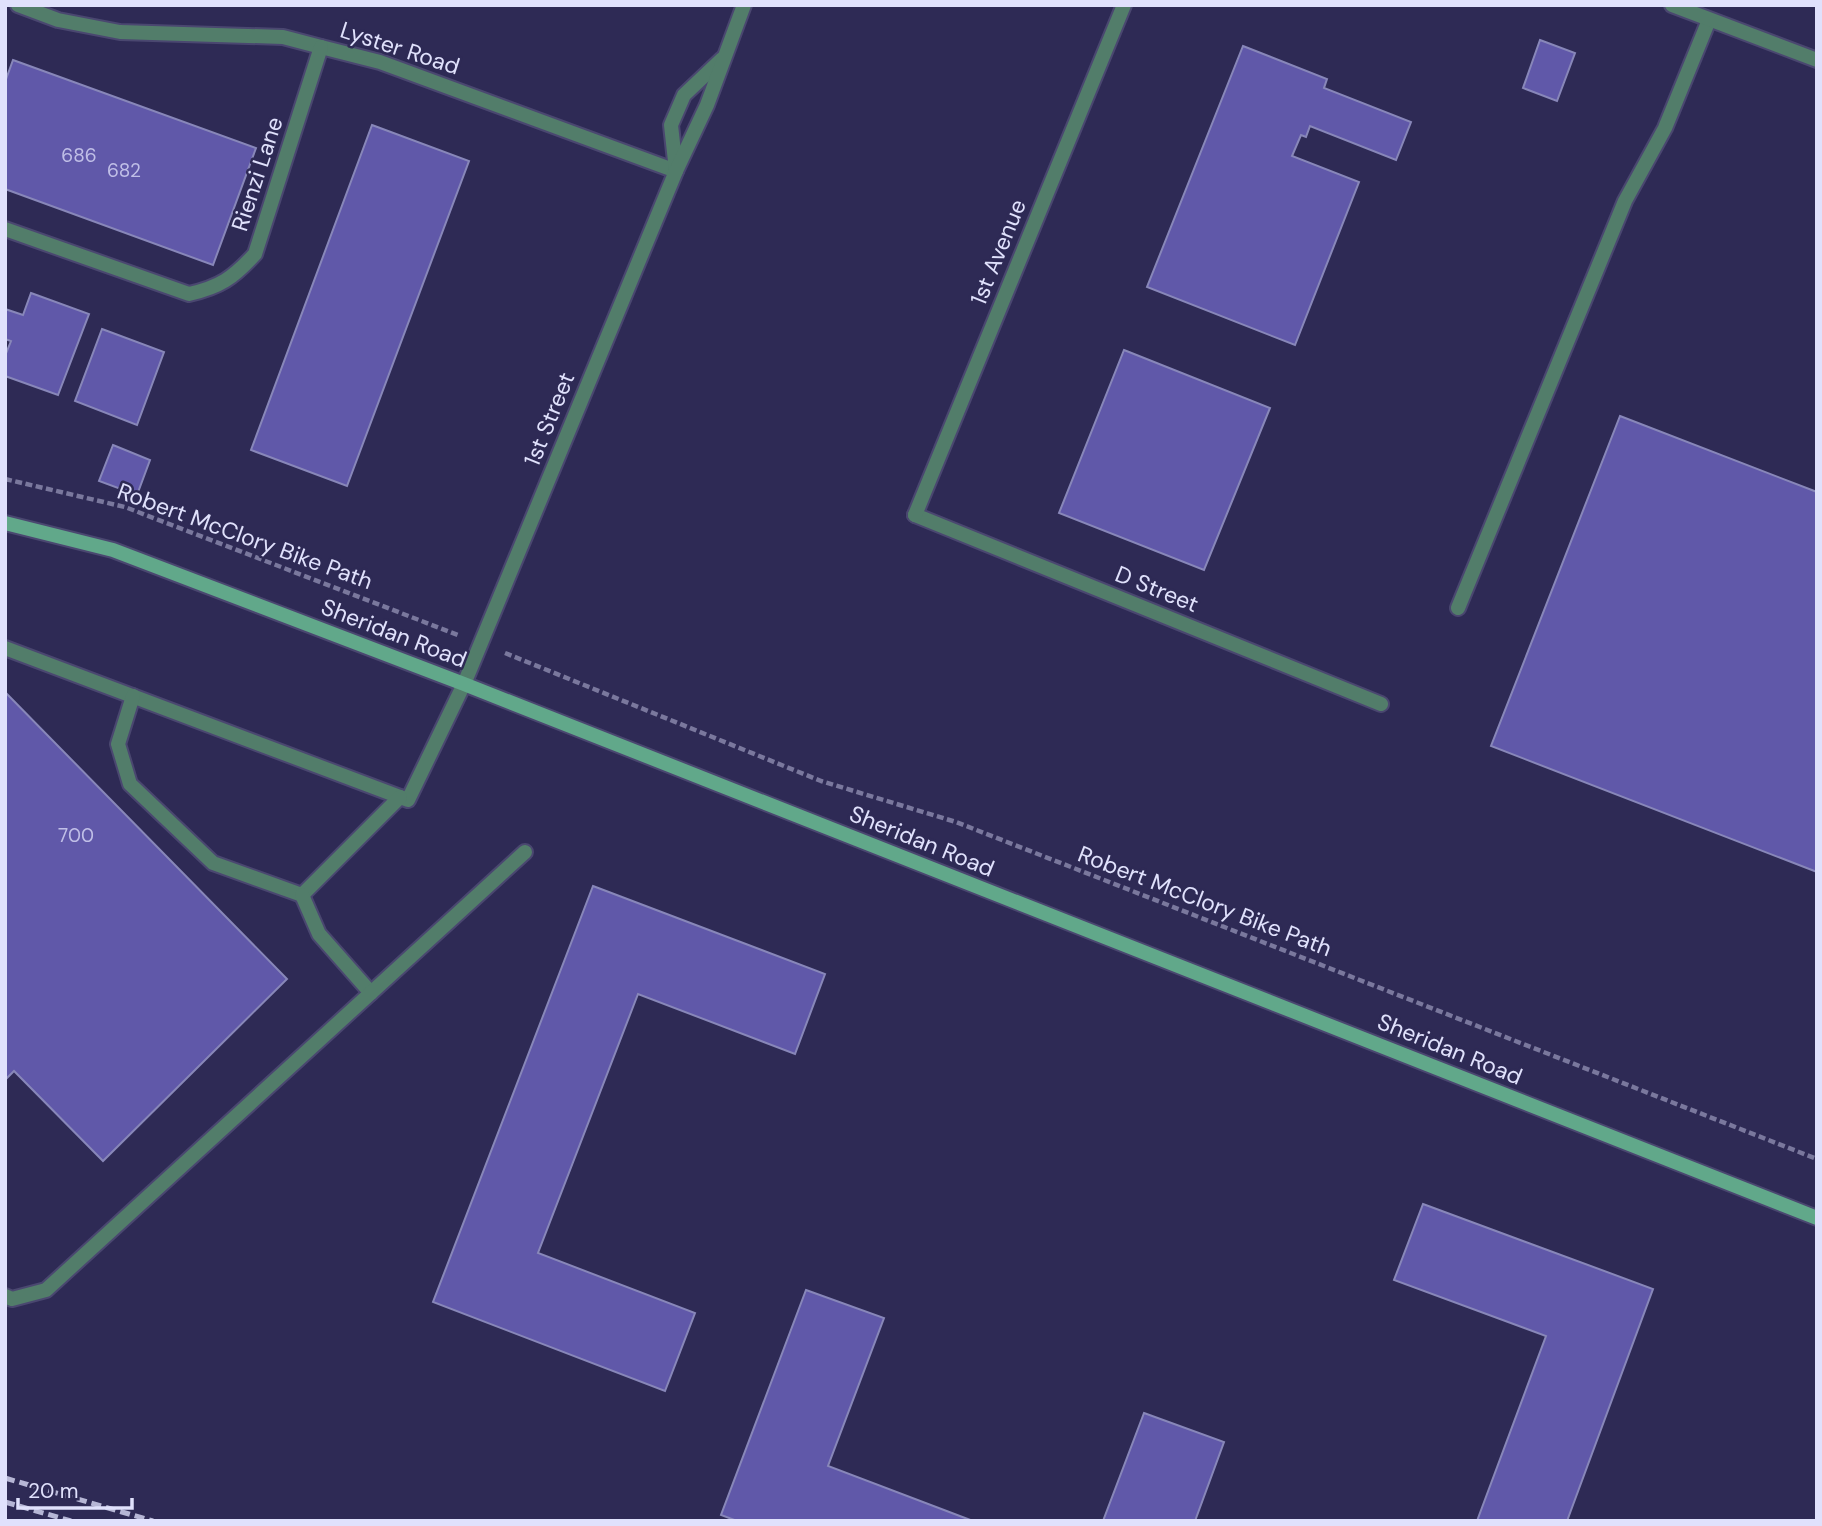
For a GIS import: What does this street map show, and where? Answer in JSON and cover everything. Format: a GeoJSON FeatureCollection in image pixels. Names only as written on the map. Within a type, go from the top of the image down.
{"type":"FeatureCollection","features":[{"type":"Feature","properties":{"kind":"main road","name":"Sheridan Road"},"geometry":{"type":"LineString","coordinates":[[5,523],[113,550],[464,684],[1817,1218]]}},
{"type":"Feature","properties":{"kind":"street","name":"Lyster Road"},"geometry":{"type":"LineString","coordinates":[[18,5],[58,20],[120,32],[283,37],[380,62],[676,171]]}},
{"type":"Feature","properties":{"kind":"street","name":"1st Street"},"geometry":{"type":"LineString","coordinates":[[400,797],[408,800],[464,684],[676,171],[707,105],[744,5]]}},
{"type":"Feature","properties":{"kind":"street","name":"1st Avenue"},"geometry":{"type":"LineString","coordinates":[[915,515],[1124,5]]}},
{"type":"Feature","properties":{"kind":"street"},"geometry":{"type":"LineString","coordinates":[[1672,5],[1817,60]]}},
{"type":"Feature","properties":{"kind":"street"},"geometry":{"type":"LineString","coordinates":[[1458,608],[1625,201],[1665,128],[1709,20]]}},
{"type":"Feature","properties":{"kind":"street","name":"Rienzi Lane"},"geometry":{"type":"LineString","coordinates":[[5,229],[189,294],[211,289],[235,276],[255,254],[321,47]]}},
{"type":"Feature","properties":{"kind":"street","name":"1st Street"},"geometry":{"type":"LineString","coordinates":[[676,171],[671,125],[684,95],[725,56]]}},
{"type":"Feature","properties":{"kind":"street","name":"D Street"},"geometry":{"type":"LineString","coordinates":[[915,515],[1381,704]]}},
{"type":"Feature","properties":{"kind":"street"},"geometry":{"type":"LineString","coordinates":[[5,648],[400,797],[302,895]]}},
{"type":"Feature","properties":{"kind":"street"},"geometry":{"type":"LineString","coordinates":[[133,696],[118,744],[130,784],[213,863],[302,895],[319,934],[371,993]]}},
{"type":"Feature","properties":{"kind":"street"},"geometry":{"type":"LineString","coordinates":[[5,1296],[12,1299],[46,1290],[525,852]]}},
{"type":"Feature","properties":{"kind":"path","name":"Robert McClory Bike Path"},"geometry":{"type":"LineString","coordinates":[[5,479],[125,507],[390,608]]}},
{"type":"Feature","properties":{"kind":"path","name":"Robert McClory Bike Path"},"geometry":{"type":"LineString","coordinates":[[578,683],[821,781],[956,822],[1817,1159]]}},
{"type":"Feature","properties":{"kind":"building"},"geometry":{"type":"Polygon","coordinates":[[[1540,40],[1575,53],[1557,101],[1523,88],[1540,40]]]}},
{"type":"Feature","properties":{"kind":"building"},"geometry":{"type":"Polygon","coordinates":[[[1243,46],[1327,79],[1324,88],[1411,122],[1396,160],[1310,126],[1306,137],[1301,135],[1292,156],[1359,182],[1295,345],[1147,287],[1243,46]]]}},
{"type":"Feature","properties":{"kind":"building"},"geometry":{"type":"Polygon","coordinates":[[[13,60],[256,148],[213,265],[5,189],[5,82],[13,60]]]}},
{"type":"Feature","properties":{"kind":"building"},"geometry":{"type":"Polygon","coordinates":[[[372,125],[469,161],[347,486],[251,450],[372,125]]]}},
{"type":"Feature","properties":{"kind":"building"},"geometry":{"type":"Polygon","coordinates":[[[31,293],[89,314],[58,395],[5,376],[5,356],[11,341],[5,339],[5,309],[23,315],[31,293]]]}},
{"type":"Feature","properties":{"kind":"building"},"geometry":{"type":"Polygon","coordinates":[[[102,329],[164,352],[137,425],[75,401],[102,329]]]}},
{"type":"Feature","properties":{"kind":"building"},"geometry":{"type":"Polygon","coordinates":[[[1124,350],[1270,408],[1204,570],[1059,513],[1124,350]]]}},
{"type":"Feature","properties":{"kind":"building"},"geometry":{"type":"Polygon","coordinates":[[[1620,416],[1817,492],[1817,872],[1491,746],[1620,416]]]}},
{"type":"Feature","properties":{"kind":"building"},"geometry":{"type":"Polygon","coordinates":[[[113,445],[150,460],[137,495],[99,481],[113,445]]]}},
{"type":"Feature","properties":{"kind":"building"},"geometry":{"type":"Polygon","coordinates":[[[5,692],[287,979],[103,1161],[14,1071],[5,1080],[5,692]]]}},
{"type":"Feature","properties":{"kind":"building"},"geometry":{"type":"Polygon","coordinates":[[[593,886],[825,974],[795,1054],[638,994],[538,1253],[695,1313],[665,1391],[433,1302],[593,886]]]}},
{"type":"Feature","properties":{"kind":"building"},"geometry":{"type":"Polygon","coordinates":[[[1423,1204],[1653,1289],[1567,1521],[1477,1521],[1546,1336],[1394,1280],[1423,1204]]]}},
{"type":"Feature","properties":{"kind":"building"},"geometry":{"type":"Polygon","coordinates":[[[806,1290],[884,1318],[828,1466],[973,1521],[737,1521],[721,1515],[806,1290]]]}},
{"type":"Feature","properties":{"kind":"building"},"geometry":{"type":"Polygon","coordinates":[[[1144,1413],[1224,1442],[1195,1521],[1103,1521],[1144,1413]]]}},
{"type":"Feature","properties":{"kind":"railway"},"geometry":{"type":"LineString","coordinates":[[5,1478],[153,1521]]}},
{"type":"Feature","properties":{"kind":"railway"},"geometry":{"type":"LineString","coordinates":[[5,1502],[71,1521]]}}]}
